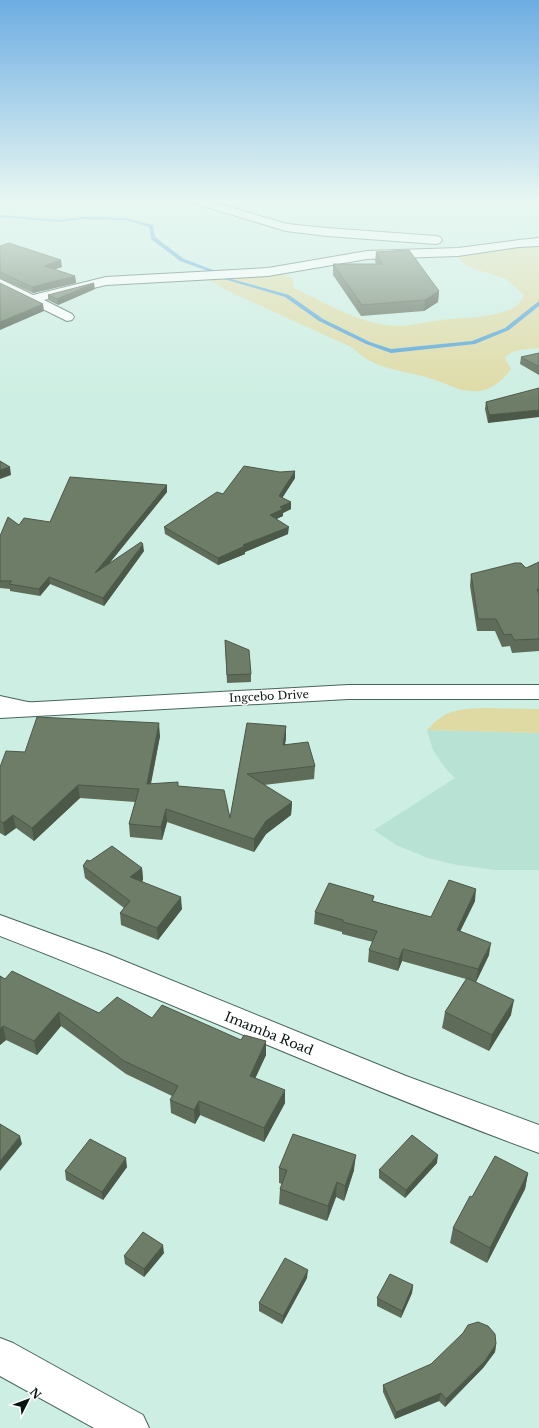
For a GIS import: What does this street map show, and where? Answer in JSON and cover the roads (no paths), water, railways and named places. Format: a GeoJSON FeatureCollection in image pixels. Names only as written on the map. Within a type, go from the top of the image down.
{"type":"FeatureCollection","features":[{"type":"Feature","properties":{"kind":"street"},"geometry":{"type":"LineString","coordinates":[[32,299],[106,281],[255,273],[303,267]]}},
{"type":"Feature","properties":{"kind":"street"},"geometry":{"type":"LineString","coordinates":[[4,287],[32,299],[67,317]]}},
{"type":"Feature","properties":{"kind":"street","name":"Ingcebo Drive"},"geometry":{"type":"LineString","coordinates":[[0,711],[348,692],[539,692]]}},
{"type":"Feature","properties":{"kind":"street"},"geometry":{"type":"LineString","coordinates":[[0,703],[30,709]]}},
{"type":"Feature","properties":{"kind":"street","name":"Imamba Road"},"geometry":{"type":"LineString","coordinates":[[0,925],[97,962],[396,1085],[539,1139]]}},
{"type":"Feature","properties":{"kind":"street"},"geometry":{"type":"LineString","coordinates":[[0,1356],[130,1428]]}},
{"type":"Feature","properties":{"kind":"waterway"},"geometry":{"type":"LineString","coordinates":[[201,267],[213,271]]}},
{"type":"Feature","properties":{"kind":"waterway"},"geometry":{"type":"LineString","coordinates":[[226,278],[287,296],[321,320],[368,343],[391,351],[473,343],[507,329],[539,303]]}}]}
